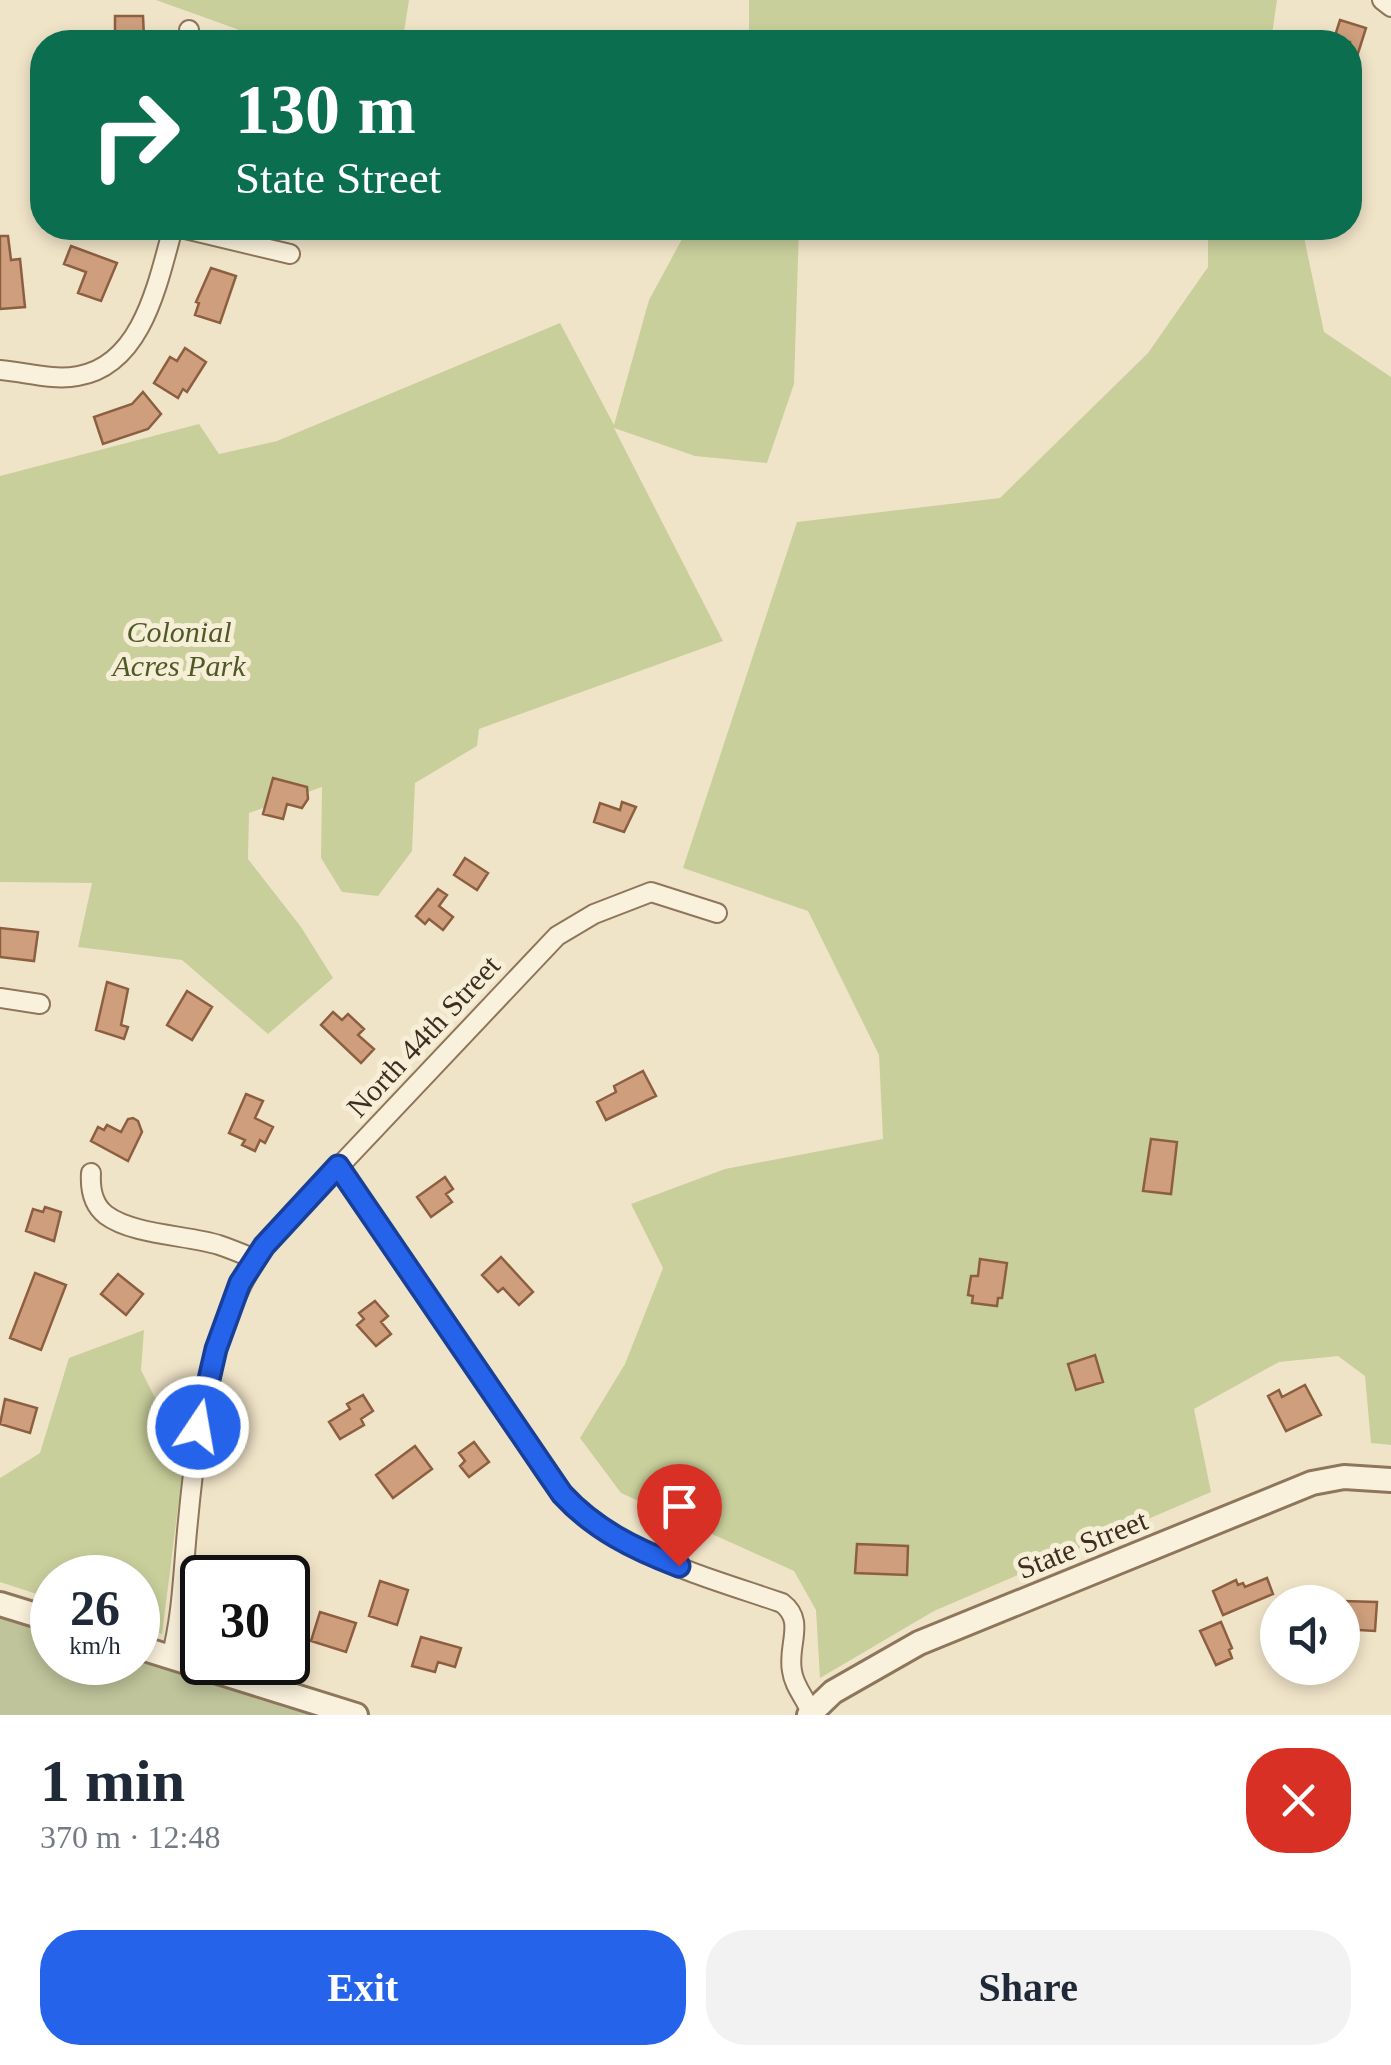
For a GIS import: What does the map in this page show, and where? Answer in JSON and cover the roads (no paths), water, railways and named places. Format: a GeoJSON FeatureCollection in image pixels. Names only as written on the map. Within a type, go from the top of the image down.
{"type":"FeatureCollection","features":[{"type":"Feature","properties":{"kind":"street"},"geometry":{"type":"LineString","coordinates":[[1382,0],[1391,7]]}},
{"type":"Feature","properties":{"kind":"street"},"geometry":{"type":"LineString","coordinates":[[0,370],[79,376],[108,364],[128,346],[173,240]]}},
{"type":"Feature","properties":{"kind":"street"},"geometry":{"type":"LineString","coordinates":[[229,240],[290,254]]}},
{"type":"Feature","properties":{"kind":"street","name":"North 44th Street"},"geometry":{"type":"LineString","coordinates":[[171,1658],[180,1622],[202,1400],[234,1295],[255,1259],[557,936],[594,914],[651,892],[716,913]]}},
{"type":"Feature","properties":{"kind":"street"},"geometry":{"type":"LineString","coordinates":[[0,998],[40,1004]]}},
{"type":"Feature","properties":{"kind":"street"},"geometry":{"type":"LineString","coordinates":[[338,1166],[550,1479],[574,1507],[621,1541],[782,1603],[791,1610],[796,1621],[792,1671],[811,1714]]}},
{"type":"Feature","properties":{"kind":"street"},"geometry":{"type":"LineString","coordinates":[[91,1173],[92,1195],[108,1216],[125,1224],[218,1244],[255,1259]]}},
{"type":"Feature","properties":{"kind":"street","name":"State Street"},"geometry":{"type":"LineString","coordinates":[[811,1714],[833,1692],[920,1643],[1312,1483],[1344,1476],[1391,1480]]}},
{"type":"Feature","properties":{"kind":"street"},"geometry":{"type":"LineString","coordinates":[[0,1604],[30,1613]]}},
{"type":"Feature","properties":{"kind":"street"},"geometry":{"type":"LineString","coordinates":[[160,1654],[356,1715]]}},
{"type":"Feature","properties":{"kind":"park label","name":"Colonial Acres Park"},"geometry":{"type":"Point","coordinates":[179,648]}}]}
